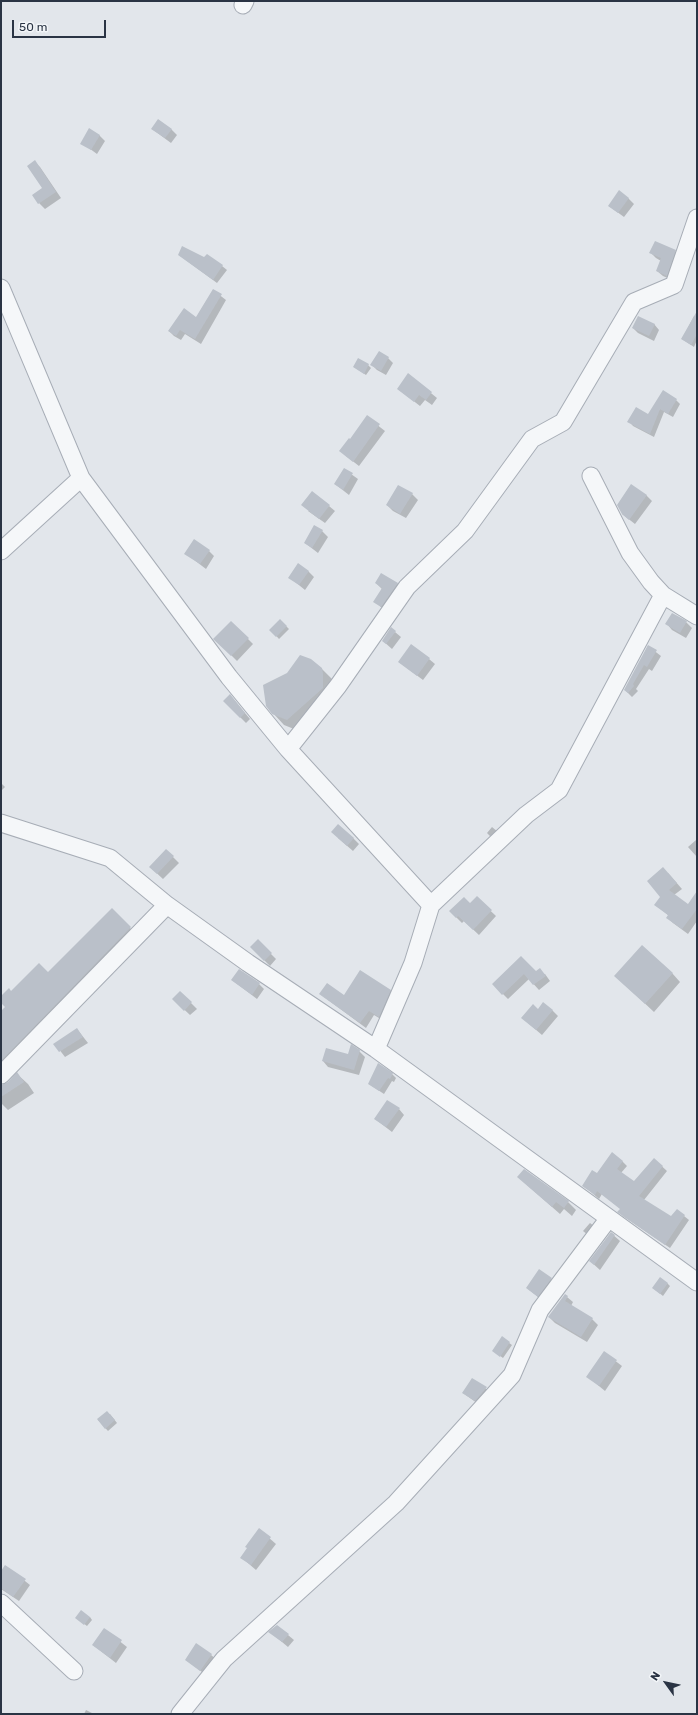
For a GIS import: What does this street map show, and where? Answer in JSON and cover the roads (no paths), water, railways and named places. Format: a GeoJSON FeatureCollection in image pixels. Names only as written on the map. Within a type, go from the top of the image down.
{"type":"FeatureCollection","features":[{"type":"Feature","properties":{"kind":"street"},"geometry":{"type":"LineString","coordinates":[[288,748],[338,686],[407,587],[465,531],[532,439],[563,422],[634,302],[674,285],[697,218]]}},
{"type":"Feature","properties":{"kind":"street"},"geometry":{"type":"LineString","coordinates":[[1,288],[81,478],[229,677],[288,748],[431,905]]}},
{"type":"Feature","properties":{"kind":"street"},"geometry":{"type":"LineString","coordinates":[[591,476],[630,553],[651,582],[663,595],[697,616]]}},
{"type":"Feature","properties":{"kind":"street"},"geometry":{"type":"LineString","coordinates":[[1,551],[81,478]]}},
{"type":"Feature","properties":{"kind":"street"},"geometry":{"type":"LineString","coordinates":[[376,1049],[413,963],[431,905],[526,816],[559,790],[663,595]]}},
{"type":"Feature","properties":{"kind":"street"},"geometry":{"type":"LineString","coordinates":[[1,823],[110,858],[167,905],[248,963],[376,1049],[697,1282]]}},
{"type":"Feature","properties":{"kind":"street"},"geometry":{"type":"LineString","coordinates":[[1,1075],[167,905]]}},
{"type":"Feature","properties":{"kind":"street"},"geometry":{"type":"LineString","coordinates":[[180,1714],[224,1659],[396,1503],[512,1375],[540,1310],[609,1218]]}},
{"type":"Feature","properties":{"kind":"street"},"geometry":{"type":"LineString","coordinates":[[1,1604],[74,1671]]}}]}
